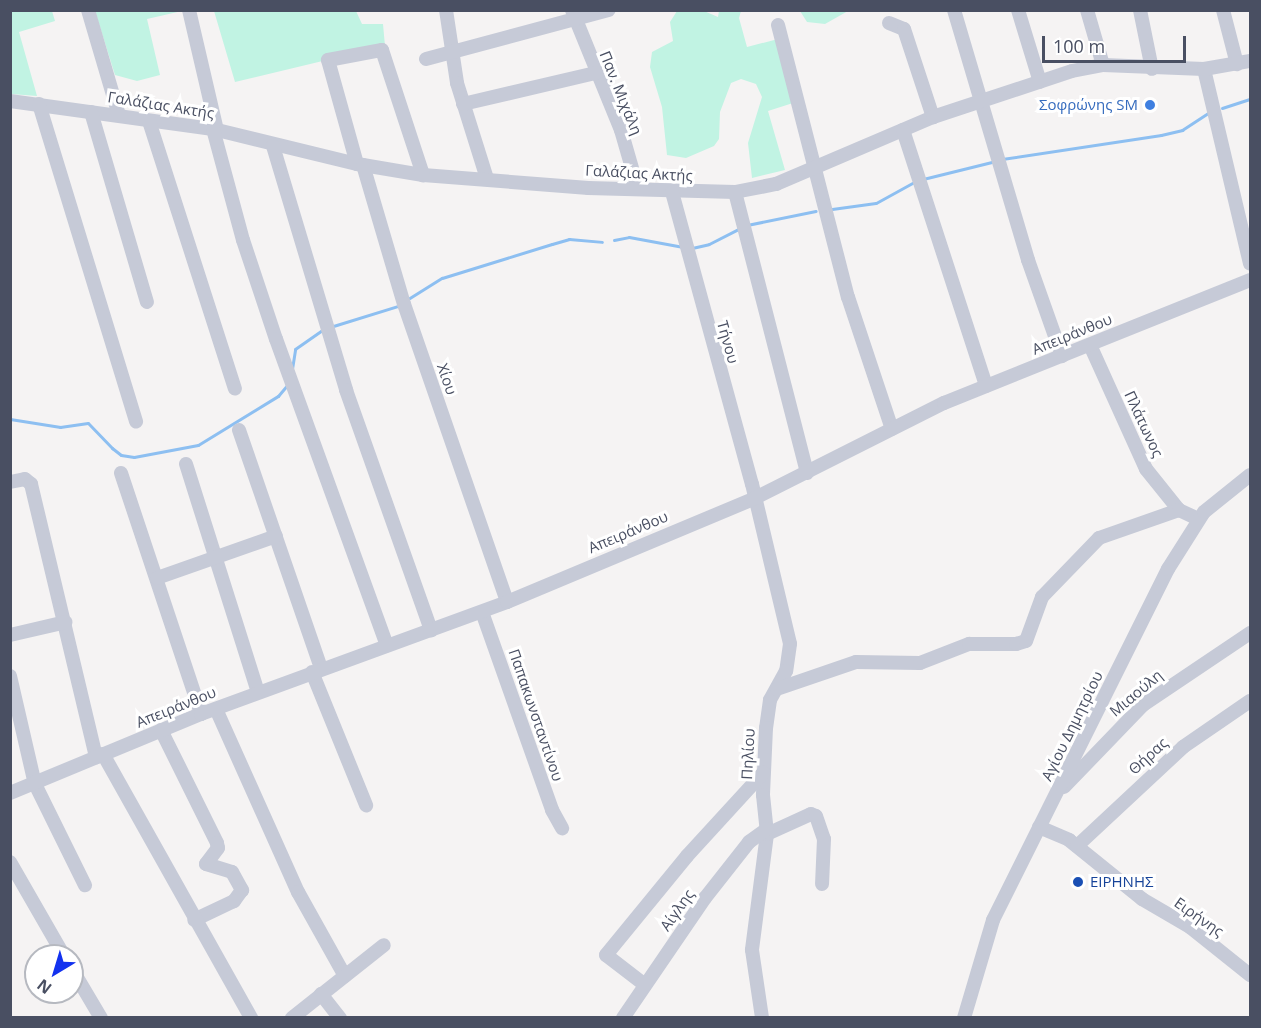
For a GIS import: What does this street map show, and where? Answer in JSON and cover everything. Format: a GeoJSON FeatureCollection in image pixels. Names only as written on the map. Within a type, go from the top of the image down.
{"type":"FeatureCollection","features":[{"type":"Feature","properties":{"kind":"street"},"geometry":{"type":"LineString","coordinates":[[88,10],[119,115]]}},
{"type":"Feature","properties":{"kind":"street"},"geometry":{"type":"LineString","coordinates":[[189,10],[215,130],[243,240],[276,339],[387,645]]}},
{"type":"Feature","properties":{"kind":"street"},"geometry":{"type":"LineString","coordinates":[[446,10],[451,50],[463,104],[487,178]]}},
{"type":"Feature","properties":{"kind":"street"},"geometry":{"type":"LineString","coordinates":[[426,59],[573,14],[609,10]]}},
{"type":"Feature","properties":{"kind":"street"},"geometry":{"type":"LineString","coordinates":[[954,10],[1028,260],[1062,356]]}},
{"type":"Feature","properties":{"kind":"street"},"geometry":{"type":"LineString","coordinates":[[1018,10],[1040,82]]}},
{"type":"Feature","properties":{"kind":"street"},"geometry":{"type":"LineString","coordinates":[[1087,10],[1103,65]]}},
{"type":"Feature","properties":{"kind":"street"},"geometry":{"type":"LineString","coordinates":[[1140,10],[1152,69]]}},
{"type":"Feature","properties":{"kind":"street"},"geometry":{"type":"LineString","coordinates":[[1223,10],[1244,62]]}},
{"type":"Feature","properties":{"kind":"street","name":"Παν. Μιχάλη"},"geometry":{"type":"LineString","coordinates":[[573,14],[595,73],[621,130],[638,189]]}},
{"type":"Feature","properties":{"kind":"street"},"geometry":{"type":"LineString","coordinates":[[889,23],[904,29],[933,117]]}},
{"type":"Feature","properties":{"kind":"street"},"geometry":{"type":"LineString","coordinates":[[778,25],[813,170],[891,429]]}},
{"type":"Feature","properties":{"kind":"street","name":"Χίου"},"geometry":{"type":"LineString","coordinates":[[423,175],[382,50],[328,60],[404,303],[507,602]]}},
{"type":"Feature","properties":{"kind":"street","name":"Γαλάζιας Ακτής"},"geometry":{"type":"LineString","coordinates":[[10,101],[215,130],[273,146],[360,165],[423,175],[672,192],[735,192],[776,184],[933,117],[982,100],[1103,65],[1152,69],[1204,69],[1244,62]]}},
{"type":"Feature","properties":{"kind":"street"},"geometry":{"type":"LineString","coordinates":[[1204,69],[1251,264]]}},
{"type":"Feature","properties":{"kind":"street"},"geometry":{"type":"LineString","coordinates":[[463,104],[595,73]]}},
{"type":"Feature","properties":{"kind":"street"},"geometry":{"type":"LineString","coordinates":[[39,104],[136,422]]}},
{"type":"Feature","properties":{"kind":"street"},"geometry":{"type":"LineString","coordinates":[[91,112],[147,302]]}},
{"type":"Feature","properties":{"kind":"street"},"geometry":{"type":"LineString","coordinates":[[149,122],[235,389]]}},
{"type":"Feature","properties":{"kind":"street"},"geometry":{"type":"LineString","coordinates":[[903,130],[986,386]]}},
{"type":"Feature","properties":{"kind":"street"},"geometry":{"type":"LineString","coordinates":[[273,146],[346,390],[431,630]]}},
{"type":"Feature","properties":{"kind":"street","name":"Τήνου"},"geometry":{"type":"LineString","coordinates":[[672,192],[752,484],[753,499]]}},
{"type":"Feature","properties":{"kind":"street"},"geometry":{"type":"LineString","coordinates":[[735,192],[807,473]]}},
{"type":"Feature","properties":{"kind":"street","name":"Απειράνθου"},"geometry":{"type":"LineString","coordinates":[[10,794],[201,714],[507,602],[753,499],[891,429],[986,386],[1251,280]]}},
{"type":"Feature","properties":{"kind":"street","name":"Πλάτωνος"},"geometry":{"type":"LineString","coordinates":[[1090,345],[1146,469],[1179,510]]}},
{"type":"Feature","properties":{"kind":"street"},"geometry":{"type":"LineString","coordinates":[[239,430],[276,536],[316,670],[366,805]]}},
{"type":"Feature","properties":{"kind":"street"},"geometry":{"type":"LineString","coordinates":[[186,464],[258,692]]}},
{"type":"Feature","properties":{"kind":"street"},"geometry":{"type":"LineString","coordinates":[[121,473],[201,714]]}},
{"type":"Feature","properties":{"kind":"street","name":"Αγίου Δημητρίου"},"geometry":{"type":"LineString","coordinates":[[964,1017],[984,941],[1168,569],[1198,519],[1251,476]]}},
{"type":"Feature","properties":{"kind":"street"},"geometry":{"type":"LineString","coordinates":[[10,482],[25,479],[31,484],[100,755],[251,1017]]}},
{"type":"Feature","properties":{"kind":"street","name":"Πηλίου"},"geometry":{"type":"LineString","coordinates":[[753,499],[790,644],[786,671],[767,710],[764,773],[767,832],[752,950],[762,1017]]}},
{"type":"Feature","properties":{"kind":"street"},"geometry":{"type":"LineString","coordinates":[[777,689],[856,662],[920,663],[969,644],[1026,641],[1042,597],[1099,538],[1179,510],[1198,519]]}},
{"type":"Feature","properties":{"kind":"street"},"geometry":{"type":"LineString","coordinates":[[157,578],[276,536]]}},
{"type":"Feature","properties":{"kind":"street","name":"Παπακωνσταντίνου"},"geometry":{"type":"LineString","coordinates":[[482,612],[552,810],[562,828]]}},
{"type":"Feature","properties":{"kind":"street"},"geometry":{"type":"LineString","coordinates":[[10,635],[66,622]]}},
{"type":"Feature","properties":{"kind":"street","name":"Μιαούλη"},"geometry":{"type":"LineString","coordinates":[[1056,795],[1143,705],[1251,633]]}},
{"type":"Feature","properties":{"kind":"street"},"geometry":{"type":"LineString","coordinates":[[10,676],[35,784],[85,885]]}},
{"type":"Feature","properties":{"kind":"street","name":"Θήρας"},"geometry":{"type":"LineString","coordinates":[[1077,846],[1183,747],[1251,702]]}},
{"type":"Feature","properties":{"kind":"street"},"geometry":{"type":"LineString","coordinates":[[216,709],[298,892],[345,976]]}},
{"type":"Feature","properties":{"kind":"street"},"geometry":{"type":"LineString","coordinates":[[161,730],[217,843],[218,848],[207,864],[232,872],[242,890],[234,901],[194,920]]}},
{"type":"Feature","properties":{"kind":"street"},"geometry":{"type":"LineString","coordinates":[[645,985],[606,955],[687,856],[764,773]]}},
{"type":"Feature","properties":{"kind":"street","name":"Αίγλης"},"geometry":{"type":"LineString","coordinates":[[623,1017],[716,884],[749,842],[811,814],[816,816],[824,839],[822,884]]}},
{"type":"Feature","properties":{"kind":"street","name":"Ειρήνης"},"geometry":{"type":"LineString","coordinates":[[1039,827],[1077,846],[1142,899],[1190,927],[1251,975]]}},
{"type":"Feature","properties":{"kind":"street"},"geometry":{"type":"LineString","coordinates":[[10,862],[57,944]]}},
{"type":"Feature","properties":{"kind":"street"},"geometry":{"type":"LineString","coordinates":[[292,1017],[384,945]]}},
{"type":"Feature","properties":{"kind":"street"},"geometry":{"type":"LineString","coordinates":[[84,989],[101,1017]]}},
{"type":"Feature","properties":{"kind":"street"},"geometry":{"type":"LineString","coordinates":[[321,994],[340,1017]]}},
{"type":"Feature","properties":{"kind":"green space"},"geometry":{"type":"Polygon","coordinates":[[[10,11],[52,11],[55,21],[19,32],[37,96],[11,94],[10,11]]]}},
{"type":"Feature","properties":{"kind":"green space"},"geometry":{"type":"Polygon","coordinates":[[[95,11],[182,11],[147,19],[160,75],[137,81],[115,75],[95,11]]]}},
{"type":"Feature","properties":{"kind":"green space"},"geometry":{"type":"Polygon","coordinates":[[[214,11],[356,11],[362,24],[383,24],[385,46],[235,82],[214,11]]]}},
{"type":"Feature","properties":{"kind":"green space"},"geometry":{"type":"Polygon","coordinates":[[[677,11],[704,11],[718,17],[719,11],[741,11],[739,18],[747,47],[778,39],[793,103],[768,111],[785,170],[752,178],[748,143],[762,97],[756,84],[741,79],[731,83],[720,112],[719,139],[714,146],[686,158],[667,155],[662,107],[650,67],[652,52],[673,41],[670,22],[677,11]]]}},
{"type":"Feature","properties":{"kind":"green space"},"geometry":{"type":"Polygon","coordinates":[[[800,11],[848,11],[825,24],[807,22],[800,11]]]}},
{"type":"Feature","properties":{"kind":"waterway"},"geometry":{"type":"LineString","coordinates":[[1222,108],[1250,99]]}},
{"type":"Feature","properties":{"kind":"waterway"},"geometry":{"type":"LineString","coordinates":[[1002,159],[1161,135],[1182,130],[1208,113]]}},
{"type":"Feature","properties":{"kind":"waterway"},"geometry":{"type":"LineString","coordinates":[[923,179],[996,161]]}},
{"type":"Feature","properties":{"kind":"waterway"},"geometry":{"type":"LineString","coordinates":[[832,209],[876,203],[914,182]]}},
{"type":"Feature","properties":{"kind":"waterway"},"geometry":{"type":"LineString","coordinates":[[747,225],[816,211]]}},
{"type":"Feature","properties":{"kind":"waterway"},"geometry":{"type":"LineString","coordinates":[[692,248],[709,244],[741,228]]}},
{"type":"Feature","properties":{"kind":"waterway"},"geometry":{"type":"LineString","coordinates":[[614,240],[629,237],[683,247]]}},
{"type":"Feature","properties":{"kind":"waterway"},"geometry":{"type":"LineString","coordinates":[[408,299],[442,278],[569,239],[602,242]]}},
{"type":"Feature","properties":{"kind":"waterway"},"geometry":{"type":"LineString","coordinates":[[330,327],[401,305]]}},
{"type":"Feature","properties":{"kind":"waterway"},"geometry":{"type":"LineString","coordinates":[[292,369],[295,349],[324,329]]}},
{"type":"Feature","properties":{"kind":"waterway"},"geometry":{"type":"LineString","coordinates":[[10,419],[60,427],[88,423],[121,455],[134,457],[198,445],[278,396],[288,384]]}},
{"type":"Feature","properties":{"kind":"place","name":"Σοφρώνης SM"},"geometry":{"type":"Point","coordinates":[1150,105]}},
{"type":"Feature","properties":{"kind":"place","name":"ΕΙΡΗΝΗΣ"},"geometry":{"type":"Point","coordinates":[1078,882]}}]}
